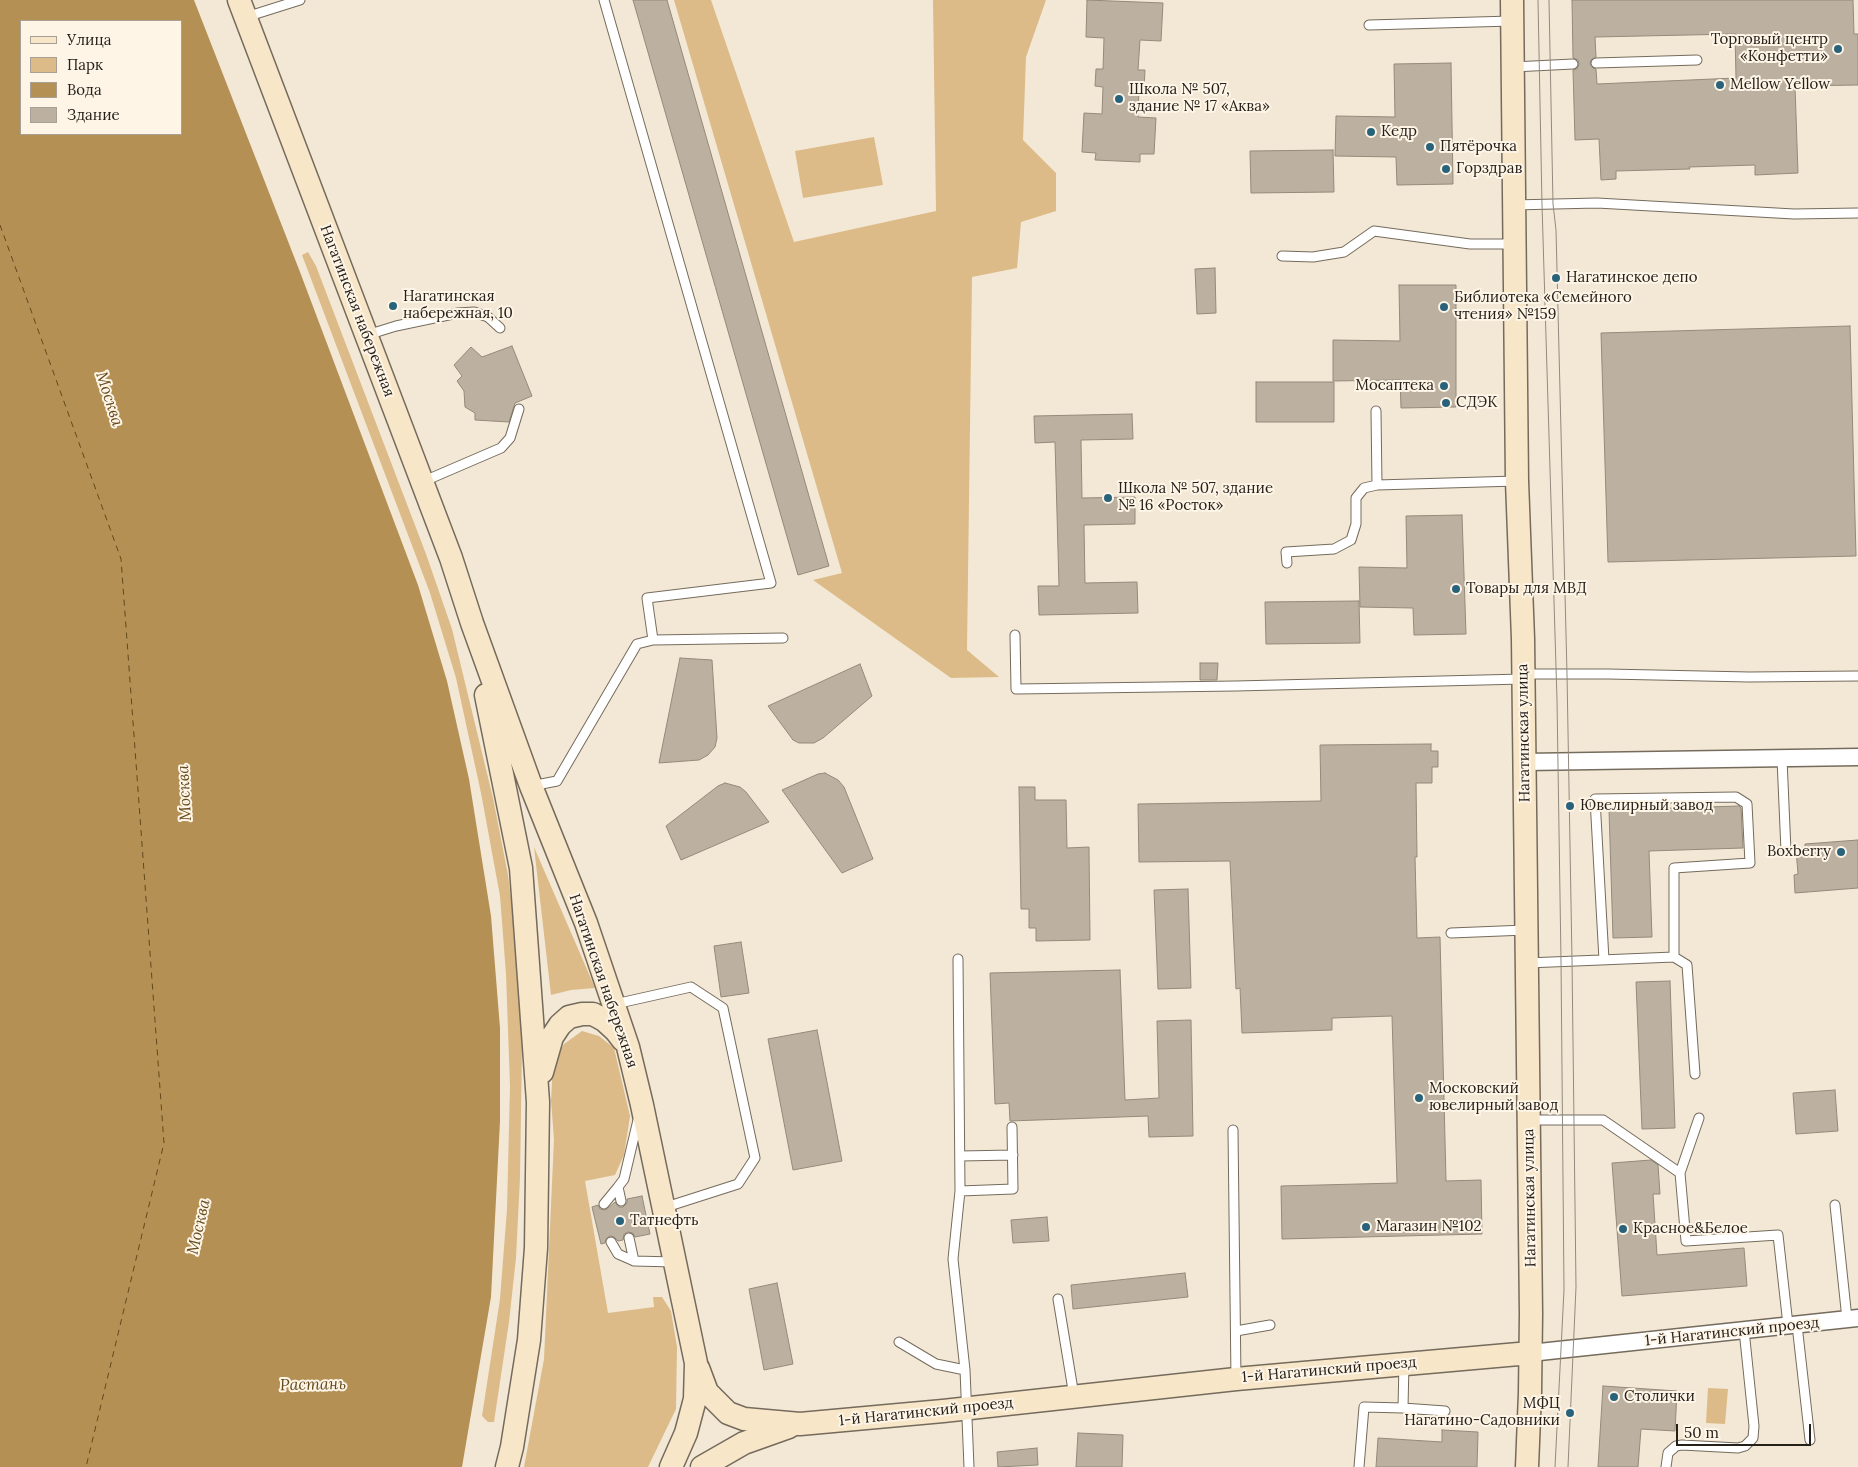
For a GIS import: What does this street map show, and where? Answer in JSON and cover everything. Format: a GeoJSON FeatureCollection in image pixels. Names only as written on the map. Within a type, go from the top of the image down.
{"type":"FeatureCollection","features":[{"type":"Feature","properties":{"kind":"street","name":"Нагатинская набережная"},"geometry":{"type":"LineString","coordinates":[[242,8],[451,558],[472,623],[531,786],[586,923],[628,1047],[696,1363],[695,1400],[686,1433],[672,1467]]}},
{"type":"Feature","properties":{"kind":"street","name":"Нагатинская улица"},"geometry":{"type":"LineString","coordinates":[[1512,11],[1517,481],[1525,762],[1527,963],[1530,1353],[1526,1467]]}},
{"type":"Feature","properties":{"kind":"street","name":"Нагатинская набережная"},"geometry":{"type":"LineString","coordinates":[[472,623],[521,868],[538,1102],[536,1248],[529,1340],[512,1447],[507,1467]]}},
{"type":"Feature","properties":{"kind":"street"},"geometry":{"type":"LineString","coordinates":[[1525,762],[1858,757]]}},
{"type":"Feature","properties":{"kind":"street"},"geometry":{"type":"LineString","coordinates":[[538,1102],[543,1067],[552,1038],[560,1025],[569,1017],[593,1014],[604,1020],[616,1031],[628,1047]]}},
{"type":"Feature","properties":{"kind":"street","name":"1-й Нагатинский проезд"},"geometry":{"type":"LineString","coordinates":[[800,1424],[1236,1379],[1530,1353],[1853,1319]]}},
{"type":"Feature","properties":{"kind":"street"},"geometry":{"type":"LineString","coordinates":[[696,1363],[707,1392],[728,1413],[744,1419],[800,1424]]}},
{"type":"Feature","properties":{"kind":"street"},"geometry":{"type":"LineString","coordinates":[[702,1467],[744,1443],[800,1424]]}},
{"type":"Feature","properties":{"kind":"lane"},"geometry":{"type":"LineString","coordinates":[[242,8],[300,0]]}},
{"type":"Feature","properties":{"kind":"lane"},"geometry":{"type":"LineString","coordinates":[[604,0],[771,583],[647,598],[653,640]]}},
{"type":"Feature","properties":{"kind":"lane"},"geometry":{"type":"LineString","coordinates":[[1369,25],[1512,11]]}},
{"type":"Feature","properties":{"kind":"lane"},"geometry":{"type":"LineString","coordinates":[[1596,64],[1697,60]]}},
{"type":"Feature","properties":{"kind":"lane"},"geometry":{"type":"LineString","coordinates":[[1512,67],[1573,64]]}},
{"type":"Feature","properties":{"kind":"lane"},"geometry":{"type":"LineString","coordinates":[[1513,205],[1597,203],[1794,214],[1858,213]]}},
{"type":"Feature","properties":{"kind":"lane"},"geometry":{"type":"LineString","coordinates":[[1282,256],[1313,257],[1344,252],[1374,231],[1470,244],[1514,244]]}},
{"type":"Feature","properties":{"kind":"lane"},"geometry":{"type":"LineString","coordinates":[[367,336],[396,326],[458,313],[474,312],[488,317],[500,328]]}},
{"type":"Feature","properties":{"kind":"lane"},"geometry":{"type":"LineString","coordinates":[[422,482],[501,448],[510,438],[519,409]]}},
{"type":"Feature","properties":{"kind":"lane"},"geometry":{"type":"LineString","coordinates":[[1376,411],[1377,485]]}},
{"type":"Feature","properties":{"kind":"lane"},"geometry":{"type":"LineString","coordinates":[[1287,563],[1286,552],[1334,549],[1351,540],[1356,524],[1356,498],[1364,488],[1377,485],[1517,481]]}},
{"type":"Feature","properties":{"kind":"lane"},"geometry":{"type":"LineString","coordinates":[[1015,635],[1016,689],[1236,686],[1608,674],[1749,677],[1858,676]]}},
{"type":"Feature","properties":{"kind":"lane"},"geometry":{"type":"LineString","coordinates":[[531,786],[557,781],[637,644],[653,640],[783,638]]}},
{"type":"Feature","properties":{"kind":"lane"},"geometry":{"type":"LineString","coordinates":[[1782,759],[1786,851]]}},
{"type":"Feature","properties":{"kind":"lane"},"geometry":{"type":"LineString","coordinates":[[1604,960],[1595,799],[1736,796],[1747,804],[1750,863],[1674,868],[1674,957]]}},
{"type":"Feature","properties":{"kind":"lane"},"geometry":{"type":"LineString","coordinates":[[1451,934],[1526,930]]}},
{"type":"Feature","properties":{"kind":"lane"},"geometry":{"type":"LineString","coordinates":[[1527,963],[1674,957],[1687,965],[1695,1074]]}},
{"type":"Feature","properties":{"kind":"lane"},"geometry":{"type":"LineString","coordinates":[[958,959],[960,1190],[953,1259],[965,1370],[969,1467]]}},
{"type":"Feature","properties":{"kind":"lane"},"geometry":{"type":"LineString","coordinates":[[614,1005],[691,987],[723,1008],[755,1158],[738,1184],[663,1208]]}},
{"type":"Feature","properties":{"kind":"lane"},"geometry":{"type":"LineString","coordinates":[[604,1204],[624,1179],[642,1105]]}},
{"type":"Feature","properties":{"kind":"lane"},"geometry":{"type":"LineString","coordinates":[[1699,1118],[1680,1173],[1686,1241],[1778,1236],[1810,1440]]}},
{"type":"Feature","properties":{"kind":"lane"},"geometry":{"type":"LineString","coordinates":[[1528,1120],[1603,1120],[1680,1173]]}},
{"type":"Feature","properties":{"kind":"lane"},"geometry":{"type":"LineString","coordinates":[[960,1190],[1013,1190],[1012,1127]]}},
{"type":"Feature","properties":{"kind":"lane"},"geometry":{"type":"LineString","coordinates":[[1233,1130],[1236,1379]]}},
{"type":"Feature","properties":{"kind":"lane"},"geometry":{"type":"LineString","coordinates":[[960,1156],[1013,1155]]}},
{"type":"Feature","properties":{"kind":"lane"},"geometry":{"type":"LineString","coordinates":[[618,1187],[621,1200]]}},
{"type":"Feature","properties":{"kind":"lane"},"geometry":{"type":"LineString","coordinates":[[1834,1205],[1853,1319]]}},
{"type":"Feature","properties":{"kind":"lane"},"geometry":{"type":"LineString","coordinates":[[629,1238],[634,1260]]}},
{"type":"Feature","properties":{"kind":"lane"},"geometry":{"type":"LineString","coordinates":[[611,1242],[618,1254],[634,1260],[675,1262]]}},
{"type":"Feature","properties":{"kind":"lane"},"geometry":{"type":"LineString","coordinates":[[1058,1299],[1074,1397]]}},
{"type":"Feature","properties":{"kind":"lane"},"geometry":{"type":"LineString","coordinates":[[1236,1331],[1270,1325]]}},
{"type":"Feature","properties":{"kind":"lane"},"geometry":{"type":"LineString","coordinates":[[1666,1467],[1668,1453],[1676,1446],[1738,1448],[1745,1446],[1753,1438],[1754,1426],[1744,1330]]}},
{"type":"Feature","properties":{"kind":"lane"},"geometry":{"type":"LineString","coordinates":[[899,1342],[936,1364],[965,1370]]}},
{"type":"Feature","properties":{"kind":"lane"},"geometry":{"type":"LineString","coordinates":[[1403,1408],[1404,1363]]}},
{"type":"Feature","properties":{"kind":"lane"},"geometry":{"type":"LineString","coordinates":[[1359,1467],[1364,1407],[1445,1411]]}},
{"type":"Feature","properties":{"kind":"green space"},"geometry":{"type":"Polygon","coordinates":[[[674,0],[711,0],[794,242],[936,211],[933,0],[1046,0],[1026,57],[1023,140],[1056,173],[1056,211],[1021,222],[1017,268],[972,277],[967,650],[999,677],[951,678],[813,580],[842,573],[674,0]]]}},
{"type":"Feature","properties":{"kind":"green space"},"geometry":{"type":"Polygon","coordinates":[[[874,137],[883,185],[803,198],[795,151],[874,137]]]}},
{"type":"Feature","properties":{"kind":"green space"},"geometry":{"type":"Polygon","coordinates":[[[308,252],[316,266],[426,554],[452,629],[493,798],[508,875],[516,938],[522,1046],[520,1178],[516,1258],[509,1322],[494,1422],[488,1422],[482,1416],[500,1299],[507,1209],[510,1086],[506,974],[500,896],[481,793],[456,678],[430,593],[302,255],[308,252]]]}},
{"type":"Feature","properties":{"kind":"green space"},"geometry":{"type":"Polygon","coordinates":[[[534,847],[595,988],[571,990],[551,995],[534,847]]]}},
{"type":"Feature","properties":{"kind":"green space"},"geometry":{"type":"Polygon","coordinates":[[[582,1031],[599,1036],[614,1048],[630,1116],[624,1155],[615,1175],[585,1181],[608,1313],[654,1307],[653,1297],[662,1297],[671,1311],[677,1347],[676,1409],[648,1467],[524,1467],[544,1359],[554,1139],[551,1101],[553,1062],[564,1044],[582,1031]]]}},
{"type":"Feature","properties":{"kind":"green space"},"geometry":{"type":"Polygon","coordinates":[[[1708,1388],[1728,1389],[1725,1424],[1706,1423],[1708,1388]]]}},
{"type":"Feature","properties":{"kind":"water"},"geometry":{"type":"Polygon","coordinates":[[[0,0],[194,0],[300,272],[418,585],[447,681],[469,779],[491,916],[500,1028],[500,1121],[491,1297],[462,1467],[0,1467],[0,0]]]}},
{"type":"Feature","properties":{"kind":"building"},"geometry":{"type":"Polygon","coordinates":[[[633,0],[667,0],[829,566],[798,575],[633,0]]]}},
{"type":"Feature","properties":{"kind":"building"},"geometry":{"type":"Polygon","coordinates":[[[1087,0],[1163,3],[1161,41],[1140,40],[1138,70],[1145,70],[1144,89],[1139,89],[1138,117],[1156,118],[1154,154],[1140,154],[1140,162],[1095,160],[1096,153],[1082,152],[1084,113],[1102,114],[1103,87],[1095,86],[1096,69],[1103,69],[1104,38],[1086,37],[1087,0]]]}},
{"type":"Feature","properties":{"kind":"building"},"geometry":{"type":"Polygon","coordinates":[[[1572,0],[1853,0],[1854,34],[1858,34],[1858,85],[1795,86],[1798,173],[1755,175],[1755,165],[1689,167],[1690,169],[1616,171],[1616,179],[1601,180],[1599,139],[1575,140],[1573,70],[1577,69],[1579,64],[1578,60],[1573,58],[1572,0]],[[1735,34],[1595,37],[1596,57],[1591,60],[1590,64],[1596,69],[1597,84],[1736,78],[1735,34]]]}},
{"type":"Feature","properties":{"kind":"building"},"geometry":{"type":"Polygon","coordinates":[[[1451,63],[1453,184],[1397,185],[1396,157],[1335,156],[1336,116],[1395,117],[1394,64],[1451,63]]]}},
{"type":"Feature","properties":{"kind":"building"},"geometry":{"type":"Polygon","coordinates":[[[1333,150],[1334,192],[1251,193],[1250,151],[1333,150]]]}},
{"type":"Feature","properties":{"kind":"building"},"geometry":{"type":"Polygon","coordinates":[[[1215,268],[1216,313],[1197,314],[1195,269],[1215,268]]]}},
{"type":"Feature","properties":{"kind":"building"},"geometry":{"type":"Polygon","coordinates":[[[1399,285],[1456,285],[1456,407],[1401,408],[1400,380],[1333,381],[1333,340],[1400,341],[1399,285]]]}},
{"type":"Feature","properties":{"kind":"building"},"geometry":{"type":"Polygon","coordinates":[[[1850,326],[1856,556],[1608,562],[1601,333],[1850,326]]]}},
{"type":"Feature","properties":{"kind":"building"},"geometry":{"type":"Polygon","coordinates":[[[512,346],[532,396],[515,403],[509,422],[475,420],[475,413],[465,407],[464,391],[457,381],[462,376],[454,365],[471,347],[482,357],[512,346]]]}},
{"type":"Feature","properties":{"kind":"building"},"geometry":{"type":"Polygon","coordinates":[[[1256,382],[1334,382],[1334,422],[1256,422],[1256,382]]]}},
{"type":"Feature","properties":{"kind":"building"},"geometry":{"type":"Polygon","coordinates":[[[1132,414],[1133,439],[1081,440],[1082,498],[1135,497],[1135,524],[1084,525],[1085,583],[1137,582],[1138,613],[1039,615],[1038,586],[1059,586],[1055,442],[1035,443],[1034,416],[1132,414]]]}},
{"type":"Feature","properties":{"kind":"building"},"geometry":{"type":"Polygon","coordinates":[[[1462,515],[1466,634],[1414,635],[1413,608],[1360,607],[1359,567],[1407,568],[1406,516],[1462,515]]]}},
{"type":"Feature","properties":{"kind":"building"},"geometry":{"type":"Polygon","coordinates":[[[1359,601],[1360,643],[1266,644],[1265,602],[1359,601]]]}},
{"type":"Feature","properties":{"kind":"building"},"geometry":{"type":"Polygon","coordinates":[[[680,658],[712,660],[717,738],[715,747],[708,755],[699,760],[659,763],[680,658]]]}},
{"type":"Feature","properties":{"kind":"building"},"geometry":{"type":"Polygon","coordinates":[[[1200,663],[1218,663],[1217,680],[1200,680],[1200,663]]]}},
{"type":"Feature","properties":{"kind":"building"},"geometry":{"type":"Polygon","coordinates":[[[860,664],[872,696],[823,738],[814,743],[799,743],[793,740],[768,706],[860,664]]]}},
{"type":"Feature","properties":{"kind":"building"},"geometry":{"type":"Polygon","coordinates":[[[1431,744],[1431,751],[1438,751],[1438,767],[1432,767],[1432,783],[1416,783],[1417,938],[1440,937],[1446,1181],[1481,1180],[1482,1234],[1282,1239],[1281,1186],[1397,1183],[1392,1016],[1332,1018],[1332,1030],[1242,1033],[1240,988],[1236,989],[1230,861],[1139,862],[1138,804],[1321,801],[1320,745],[1431,744]]]}},
{"type":"Feature","properties":{"kind":"building"},"geometry":{"type":"Polygon","coordinates":[[[825,773],[838,780],[844,787],[873,859],[842,873],[782,790],[818,774],[825,773]]]}},
{"type":"Feature","properties":{"kind":"building"},"geometry":{"type":"Polygon","coordinates":[[[725,783],[740,787],[746,792],[769,822],[681,860],[666,826],[718,786],[725,783]]]}},
{"type":"Feature","properties":{"kind":"building"},"geometry":{"type":"Polygon","coordinates":[[[1019,787],[1035,787],[1035,800],[1066,800],[1067,848],[1089,847],[1090,940],[1036,941],[1036,928],[1029,928],[1029,909],[1021,909],[1019,787]]]}},
{"type":"Feature","properties":{"kind":"building"},"geometry":{"type":"Polygon","coordinates":[[[1739,806],[1741,808],[1743,848],[1649,851],[1652,937],[1613,938],[1609,810],[1739,806]]]}},
{"type":"Feature","properties":{"kind":"building"},"geometry":{"type":"Polygon","coordinates":[[[1858,840],[1858,888],[1795,893],[1794,875],[1798,874],[1796,849],[1805,848],[1805,844],[1858,840]]]}},
{"type":"Feature","properties":{"kind":"building"},"geometry":{"type":"Polygon","coordinates":[[[1188,889],[1191,988],[1158,989],[1154,890],[1188,889]]]}},
{"type":"Feature","properties":{"kind":"building"},"geometry":{"type":"Polygon","coordinates":[[[741,942],[749,993],[721,997],[714,946],[741,942]]]}},
{"type":"Feature","properties":{"kind":"building"},"geometry":{"type":"Polygon","coordinates":[[[1120,970],[1125,1100],[1159,1098],[1157,1021],[1191,1020],[1193,1136],[1149,1137],[1148,1116],[1010,1121],[1009,1103],[995,1104],[990,973],[1120,970]]]}},
{"type":"Feature","properties":{"kind":"building"},"geometry":{"type":"Polygon","coordinates":[[[1670,981],[1675,1128],[1642,1129],[1636,982],[1670,981]]]}},
{"type":"Feature","properties":{"kind":"building"},"geometry":{"type":"Polygon","coordinates":[[[817,1030],[842,1161],[793,1170],[768,1039],[817,1030]]]}},
{"type":"Feature","properties":{"kind":"building"},"geometry":{"type":"Polygon","coordinates":[[[1835,1090],[1838,1131],[1796,1134],[1793,1093],[1835,1090]]]}},
{"type":"Feature","properties":{"kind":"building"},"geometry":{"type":"Polygon","coordinates":[[[1651,1160],[1658,1165],[1660,1194],[1653,1194],[1657,1255],[1744,1248],[1747,1286],[1622,1296],[1612,1163],[1651,1160]]]}},
{"type":"Feature","properties":{"kind":"building"},"geometry":{"type":"Polygon","coordinates":[[[642,1196],[650,1234],[635,1237],[633,1233],[628,1232],[624,1234],[623,1240],[618,1241],[610,1236],[606,1239],[605,1243],[601,1244],[592,1207],[598,1205],[600,1209],[606,1210],[615,1202],[619,1207],[623,1207],[627,1203],[627,1199],[642,1196]]]}},
{"type":"Feature","properties":{"kind":"building"},"geometry":{"type":"Polygon","coordinates":[[[1047,1217],[1049,1241],[1013,1243],[1011,1220],[1047,1217]]]}},
{"type":"Feature","properties":{"kind":"building"},"geometry":{"type":"Polygon","coordinates":[[[1185,1273],[1188,1297],[1073,1309],[1071,1285],[1185,1273]]]}},
{"type":"Feature","properties":{"kind":"building"},"geometry":{"type":"Polygon","coordinates":[[[777,1283],[793,1364],[764,1370],[749,1289],[777,1283]]]}},
{"type":"Feature","properties":{"kind":"building"},"geometry":{"type":"Polygon","coordinates":[[[1603,1386],[1677,1391],[1675,1431],[1641,1429],[1638,1467],[1598,1467],[1603,1386]]]}},
{"type":"Feature","properties":{"kind":"building"},"geometry":{"type":"Polygon","coordinates":[[[1442,1430],[1478,1432],[1477,1467],[1376,1467],[1378,1438],[1442,1442],[1442,1430]]]}},
{"type":"Feature","properties":{"kind":"building"},"geometry":{"type":"Polygon","coordinates":[[[1078,1433],[1123,1435],[1122,1467],[1076,1467],[1078,1433]]]}},
{"type":"Feature","properties":{"kind":"building"},"geometry":{"type":"Polygon","coordinates":[[[1037,1448],[1038,1465],[998,1467],[997,1452],[1037,1448]]]}},
{"type":"Feature","properties":{"kind":"ferry route"},"geometry":{"type":"LineString","coordinates":[[0,225],[121,559],[164,1143],[86,1467]]}},
{"type":"Feature","properties":{"kind":"tram line"},"geometry":{"type":"LineString","coordinates":[[1538,0],[1542,205],[1557,700],[1561,961],[1564,1290],[1555,1467]]}},
{"type":"Feature","properties":{"kind":"tram line"},"geometry":{"type":"LineString","coordinates":[[1549,0],[1567,674],[1572,960],[1576,1287],[1568,1467]]}},
{"type":"Feature","properties":{"kind":"place","name":"Торговый центр «Конфетти»"},"geometry":{"type":"Point","coordinates":[1838,49]}},
{"type":"Feature","properties":{"kind":"place","name":"Mellow Yellow"},"geometry":{"type":"Point","coordinates":[1720,85]}},
{"type":"Feature","properties":{"kind":"place","name":"Школа № 507, здание № 17 «Аква»"},"geometry":{"type":"Point","coordinates":[1119,99]}},
{"type":"Feature","properties":{"kind":"place","name":"Кедр"},"geometry":{"type":"Point","coordinates":[1371,132]}},
{"type":"Feature","properties":{"kind":"place","name":"Пятёрочка"},"geometry":{"type":"Point","coordinates":[1430,147]}},
{"type":"Feature","properties":{"kind":"place","name":"Горздрав"},"geometry":{"type":"Point","coordinates":[1446,169]}},
{"type":"Feature","properties":{"kind":"place","name":"Нагатинское депо"},"geometry":{"type":"Point","coordinates":[1556,278]}},
{"type":"Feature","properties":{"kind":"place","name":"Нагатинская набережная, 10"},"geometry":{"type":"Point","coordinates":[393,306]}},
{"type":"Feature","properties":{"kind":"place","name":"Библиотека «Семейного чтения» №159"},"geometry":{"type":"Point","coordinates":[1444,307]}},
{"type":"Feature","properties":{"kind":"place","name":"Мосаптека"},"geometry":{"type":"Point","coordinates":[1444,386]}},
{"type":"Feature","properties":{"kind":"place","name":"СДЭК"},"geometry":{"type":"Point","coordinates":[1446,403]}},
{"type":"Feature","properties":{"kind":"place","name":"Школа № 507, здание № 16 «Росток»"},"geometry":{"type":"Point","coordinates":[1108,498]}},
{"type":"Feature","properties":{"kind":"place","name":"Товары для МВД"},"geometry":{"type":"Point","coordinates":[1456,589]}},
{"type":"Feature","properties":{"kind":"place","name":"Ювелирный завод"},"geometry":{"type":"Point","coordinates":[1570,806]}},
{"type":"Feature","properties":{"kind":"place","name":"Boxberry"},"geometry":{"type":"Point","coordinates":[1841,852]}},
{"type":"Feature","properties":{"kind":"place","name":"Московский ювелирный завод"},"geometry":{"type":"Point","coordinates":[1419,1098]}},
{"type":"Feature","properties":{"kind":"place","name":"Татнефть"},"geometry":{"type":"Point","coordinates":[620,1221]}},
{"type":"Feature","properties":{"kind":"place","name":"Магазин №102"},"geometry":{"type":"Point","coordinates":[1366,1227]}},
{"type":"Feature","properties":{"kind":"place","name":"Красное&Белое"},"geometry":{"type":"Point","coordinates":[1623,1229]}},
{"type":"Feature","properties":{"kind":"place","name":"Столички"},"geometry":{"type":"Point","coordinates":[1614,1397]}},
{"type":"Feature","properties":{"kind":"place","name":"МФЦ Нагатино-Садовники"},"geometry":{"type":"Point","coordinates":[1570,1413]}},
{"type":"Feature","properties":{"kind":"water label","name":"Москва"},"geometry":{"type":"Point","coordinates":[109,399]}},
{"type":"Feature","properties":{"kind":"water label","name":"Москва"},"geometry":{"type":"Point","coordinates":[185,793]}},
{"type":"Feature","properties":{"kind":"water label","name":"Москва"},"geometry":{"type":"Point","coordinates":[199,1227]}},
{"type":"Feature","properties":{"kind":"water label","name":"Растань"},"geometry":{"type":"Point","coordinates":[313,1385]}}]}
